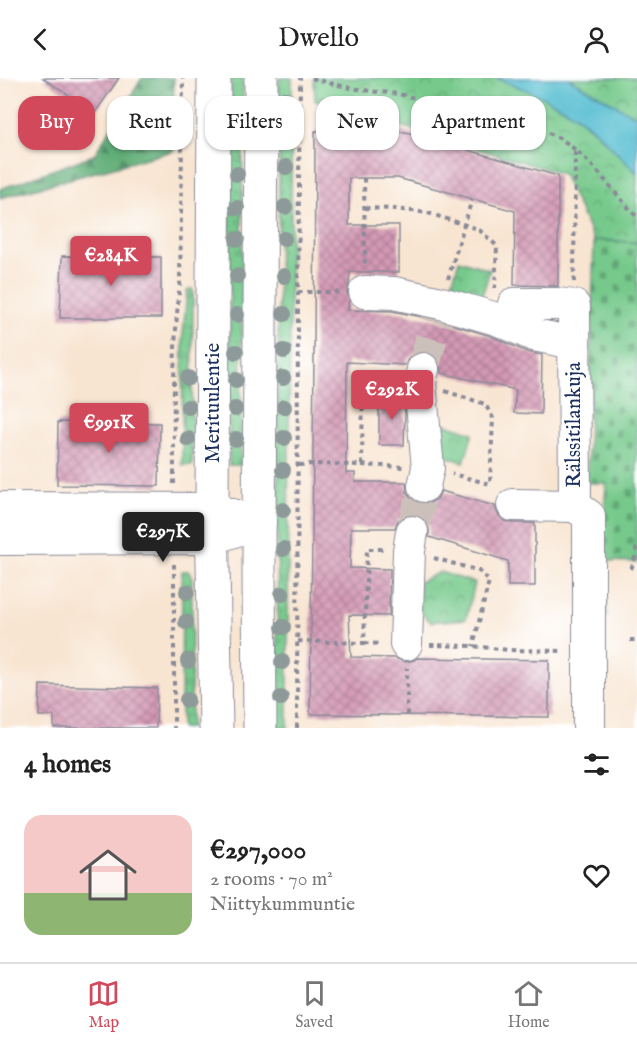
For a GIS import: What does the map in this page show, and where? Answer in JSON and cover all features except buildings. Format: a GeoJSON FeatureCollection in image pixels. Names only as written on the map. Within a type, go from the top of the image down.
{"type":"FeatureCollection","features":[{"type":"Feature","properties":{"kind":"main road","name":"Merituulentie"},"geometry":{"type":"LineString","coordinates":[[214,78],[214,724]]}},
{"type":"Feature","properties":{"kind":"main road"},"geometry":{"type":"LineString","coordinates":[[260,728],[261,78]]}},
{"type":"Feature","properties":{"kind":"street"},"geometry":{"type":"LineString","coordinates":[[365,292],[394,293],[439,311],[505,312],[558,304],[574,306]]}},
{"type":"Feature","properties":{"kind":"street","name":"Rälssitilankuja"},"geometry":{"type":"LineString","coordinates":[[574,306],[589,728]]}},
{"type":"Feature","properties":{"kind":"street"},"geometry":{"type":"LineString","coordinates":[[505,312],[534,334],[574,343]]}},
{"type":"Feature","properties":{"kind":"street"},"geometry":{"type":"LineString","coordinates":[[423,369],[420,382],[428,468],[424,486]]}},
{"type":"Feature","properties":{"kind":"street"},"geometry":{"type":"LineString","coordinates":[[513,505],[582,511]]}},
{"type":"Feature","properties":{"kind":"street"},"geometry":{"type":"LineString","coordinates":[[0,508],[174,523],[260,522]]}},
{"type":"Feature","properties":{"kind":"street"},"geometry":{"type":"LineString","coordinates":[[0,539],[174,523]]}},
{"type":"Feature","properties":{"kind":"street"},"geometry":{"type":"LineString","coordinates":[[406,644],[411,541]]}},
{"type":"Feature","properties":{"kind":"path"},"geometry":{"type":"LineString","coordinates":[[174,728],[174,360],[180,284],[183,78]]}},
{"type":"Feature","properties":{"kind":"path"},"geometry":{"type":"LineString","coordinates":[[297,728],[300,78]]}},
{"type":"Feature","properties":{"kind":"path"},"geometry":{"type":"LineString","coordinates":[[312,78],[332,84],[403,95],[473,116],[528,126],[560,139],[599,173],[637,217]]}},
{"type":"Feature","properties":{"kind":"path"},"geometry":{"type":"LineString","coordinates":[[574,306],[575,151]]}},
{"type":"Feature","properties":{"kind":"path"},"geometry":{"type":"LineString","coordinates":[[298,292],[365,292],[364,178]]}},
{"type":"Feature","properties":{"kind":"path"},"geometry":{"type":"LineString","coordinates":[[439,311],[472,199]]}},
{"type":"Feature","properties":{"kind":"path"},"geometry":{"type":"LineString","coordinates":[[365,208],[428,213],[478,229],[497,246],[495,286],[505,312]]}},
{"type":"Feature","properties":{"kind":"path"},"geometry":{"type":"LineString","coordinates":[[298,465],[362,465],[363,380]]}},
{"type":"Feature","properties":{"kind":"path"},"geometry":{"type":"LineString","coordinates":[[298,642],[364,643],[367,549],[411,541],[479,571],[489,580],[473,646],[508,650],[570,651]]}},
{"type":"Feature","properties":{"kind":"path"},"geometry":{"type":"LineString","coordinates":[[631,569],[636,556],[637,544]]}},
{"type":"Feature","properties":{"kind":"path"},"geometry":{"type":"LineString","coordinates":[[630,640],[637,640]]}},
{"type":"Feature","properties":{"kind":"path"},"geometry":{"type":"LineString","coordinates":[[406,644],[407,715]]}},
{"type":"Feature","properties":{"kind":"green space"},"geometry":{"type":"Polygon","coordinates":[[[142,78],[174,78],[174,96],[131,96],[142,78]]]}},
{"type":"Feature","properties":{"kind":"green space"},"geometry":{"type":"Polygon","coordinates":[[[231,78],[243,78],[243,96],[231,96],[231,78]]]}},
{"type":"Feature","properties":{"kind":"green space"},"geometry":{"type":"Polygon","coordinates":[[[279,78],[292,78],[292,96],[279,96],[279,78]]]}},
{"type":"Feature","properties":{"kind":"green space"},"geometry":{"type":"Polygon","coordinates":[[[314,78],[496,78],[542,96],[411,96],[411,129],[399,126],[399,96],[316,96],[315,101],[314,78]]]}},
{"type":"Feature","properties":{"kind":"green space"},"geometry":{"type":"Polygon","coordinates":[[[568,78],[637,78],[637,117],[568,78]]]}},
{"type":"Feature","properties":{"kind":"green space"},"geometry":{"type":"Polygon","coordinates":[[[546,98],[574,114],[598,134],[637,173],[637,244],[635,242],[594,240],[563,174],[481,150],[546,150],[546,98]]]}},
{"type":"Feature","properties":{"kind":"green space"},"geometry":{"type":"Polygon","coordinates":[[[107,134],[107,150],[173,150],[0,198],[0,189],[94,155],[107,134]]]}},
{"type":"Feature","properties":{"kind":"green space"},"geometry":{"type":"Polygon","coordinates":[[[231,150],[243,150],[241,465],[229,465],[231,150]]]}},
{"type":"Feature","properties":{"kind":"green space"},"geometry":{"type":"Polygon","coordinates":[[[279,150],[291,150],[288,728],[277,728],[279,150]]]}},
{"type":"Feature","properties":{"kind":"green space"},"geometry":{"type":"Polygon","coordinates":[[[594,240],[635,242],[637,244],[637,562],[607,561],[602,557],[606,483],[587,483],[594,240]]]}},
{"type":"Feature","properties":{"kind":"green space"},"geometry":{"type":"Polygon","coordinates":[[[459,260],[490,270],[481,299],[450,290],[459,260]]]}},
{"type":"Feature","properties":{"kind":"green space"},"geometry":{"type":"Polygon","coordinates":[[[189,289],[193,291],[192,465],[182,465],[183,335],[189,289]]]}},
{"type":"Feature","properties":{"kind":"green space"},"geometry":{"type":"Polygon","coordinates":[[[442,423],[473,433],[464,462],[433,453],[442,423]]]}},
{"type":"Feature","properties":{"kind":"green space"},"geometry":{"type":"Polygon","coordinates":[[[602,557],[607,561],[607,616],[603,616],[602,557]]]}},
{"type":"Feature","properties":{"kind":"green space"},"geometry":{"type":"Polygon","coordinates":[[[182,571],[188,571],[192,577],[191,728],[181,728],[182,571]]]}},
{"type":"Feature","properties":{"kind":"green space"},"geometry":{"type":"Polygon","coordinates":[[[440,572],[475,583],[466,619],[431,622],[420,612],[419,582],[440,572]]]}},
{"type":"Feature","properties":{"kind":"water"},"geometry":{"type":"Polygon","coordinates":[[[496,78],[568,78],[637,117],[637,173],[581,119],[546,99],[546,96],[539,96],[496,78]]]}},
{"type":"Feature","properties":{"kind":"tunnel"},"geometry":{"type":"LineString","coordinates":[[423,369],[437,318]]}},
{"type":"Feature","properties":{"kind":"tunnel"},"geometry":{"type":"LineString","coordinates":[[412,532],[424,486]]}}]}
